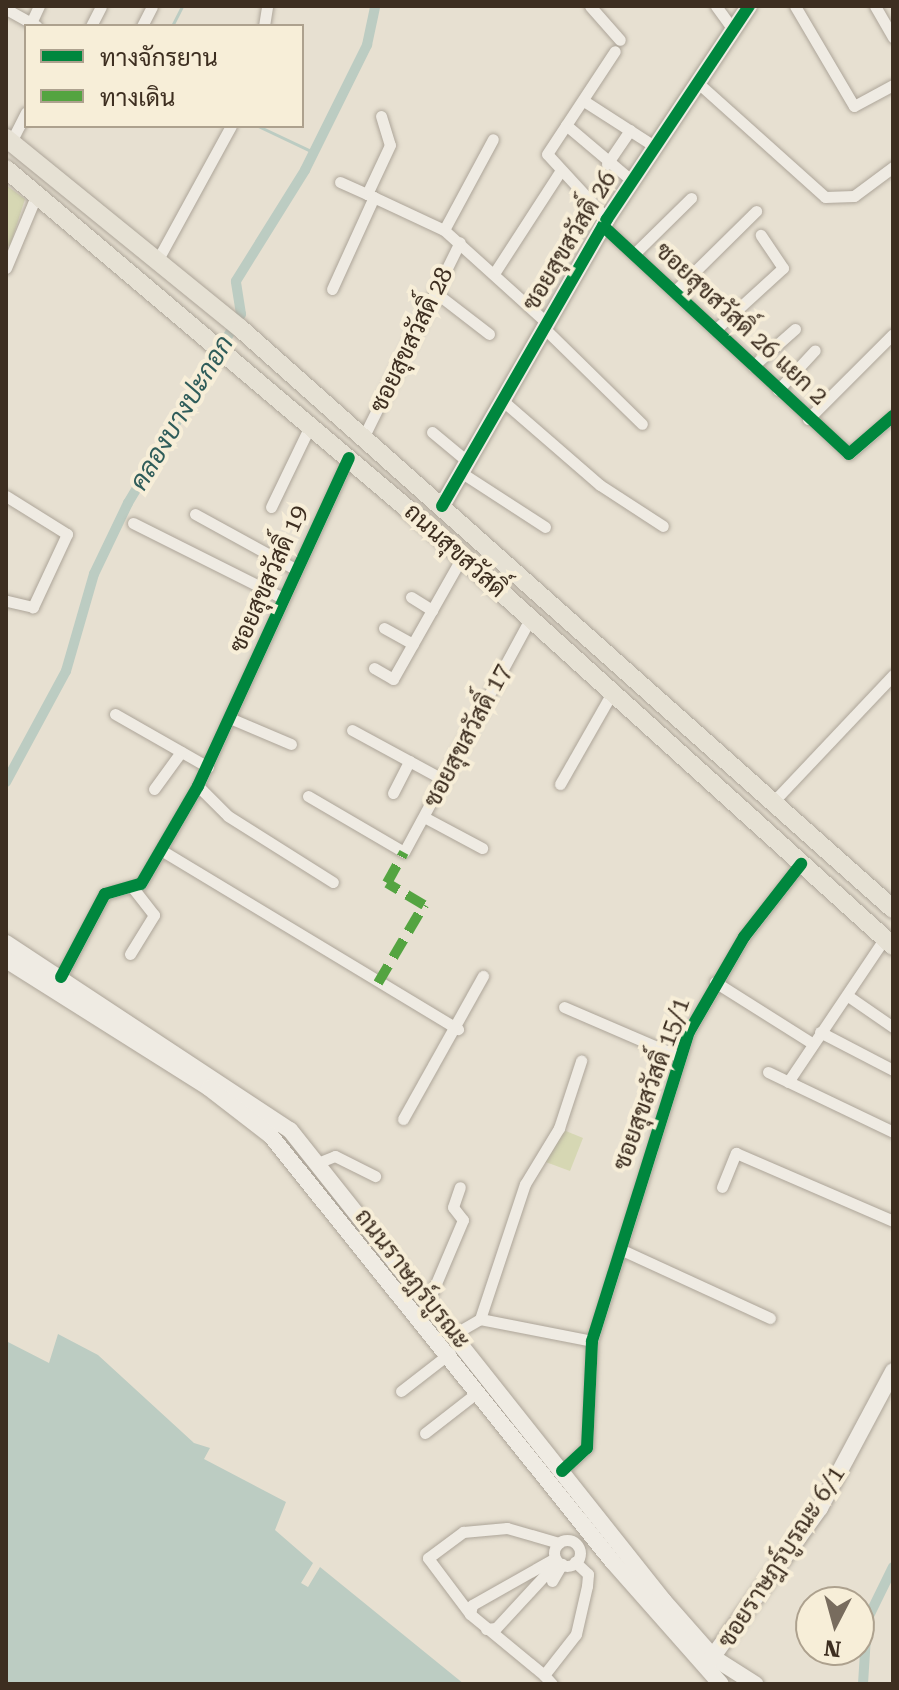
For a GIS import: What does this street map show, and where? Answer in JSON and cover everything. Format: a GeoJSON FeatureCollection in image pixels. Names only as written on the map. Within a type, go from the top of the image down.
{"type":"FeatureCollection","features":[{"type":"Feature","properties":{"kind":"main road","name":"ซอยสุขสวัสดิ์ 26"},"geometry":{"type":"LineString","coordinates":[[442,506],[631,180],[749,6]]}},
{"type":"Feature","properties":{"kind":"main road","name":"ถนนสุขสวัสดิ์"},"geometry":{"type":"LineString","coordinates":[[8,140],[240,328],[892,907]]}},
{"type":"Feature","properties":{"kind":"main road","name":"ถนนสุขสวัสดิ์"},"geometry":{"type":"LineString","coordinates":[[6,169],[311,424],[672,742],[801,864],[890,938]]}},
{"type":"Feature","properties":{"kind":"main road"},"geometry":{"type":"LineString","coordinates":[[672,742],[890,938]]}},
{"type":"Feature","properties":{"kind":"main road"},"geometry":{"type":"LineString","coordinates":[[6,931],[54,961],[61,977]]}},
{"type":"Feature","properties":{"kind":"main road","name":"ถนนราษฎร์บูรณะ"},"geometry":{"type":"LineString","coordinates":[[6,943],[15,964],[271,1136],[479,1391],[709,1664],[721,1684]]}},
{"type":"Feature","properties":{"kind":"main road","name":"ถนนราษฎร์บูรณะ"},"geometry":{"type":"LineString","coordinates":[[15,964],[61,977],[254,1101],[320,1162],[562,1471],[646,1591]]}},
{"type":"Feature","properties":{"kind":"main road","name":"ซอยราษฎร์บูรณะ 6/1"},"geometry":{"type":"LineString","coordinates":[[709,1664],[820,1508],[893,1371]]}},
{"type":"Feature","properties":{"kind":"main road","name":"ถนนราษฎร์บูรณะ"},"geometry":{"type":"LineString","coordinates":[[709,1664],[755,1684]]}},
{"type":"Feature","properties":{"kind":"street"},"geometry":{"type":"LineString","coordinates":[[6,9],[34,24],[39,6]]}},
{"type":"Feature","properties":{"kind":"street"},"geometry":{"type":"LineString","coordinates":[[92,24],[101,6]]}},
{"type":"Feature","properties":{"kind":"street"},"geometry":{"type":"LineString","coordinates":[[143,24],[152,6]]}},
{"type":"Feature","properties":{"kind":"street"},"geometry":{"type":"LineString","coordinates":[[716,6],[733,29]]}},
{"type":"Feature","properties":{"kind":"street"},"geometry":{"type":"LineString","coordinates":[[795,6],[854,106],[893,85]]}},
{"type":"Feature","properties":{"kind":"street"},"geometry":{"type":"LineString","coordinates":[[875,6],[893,37]]}},
{"type":"Feature","properties":{"kind":"street"},"geometry":{"type":"LineString","coordinates":[[495,272],[559,173],[547,154],[617,46],[593,7]]}},
{"type":"Feature","properties":{"kind":"street"},"geometry":{"type":"LineString","coordinates":[[697,82],[825,197],[847,199],[893,167]]}},
{"type":"Feature","properties":{"kind":"street"},"geometry":{"type":"LineString","coordinates":[[584,101],[654,146]]}},
{"type":"Feature","properties":{"kind":"street"},"geometry":{"type":"LineString","coordinates":[[8,140],[24,116]]}},
{"type":"Feature","properties":{"kind":"street"},"geometry":{"type":"LineString","coordinates":[[332,289],[390,145],[381,116]]}},
{"type":"Feature","properties":{"kind":"street"},"geometry":{"type":"LineString","coordinates":[[566,125],[607,164],[631,180]]}},
{"type":"Feature","properties":{"kind":"street"},"geometry":{"type":"LineString","coordinates":[[157,261],[230,128]]}},
{"type":"Feature","properties":{"kind":"street"},"geometry":{"type":"LineString","coordinates":[[607,164],[630,130]]}},
{"type":"Feature","properties":{"kind":"street"},"geometry":{"type":"LineString","coordinates":[[444,230],[493,139]]}},
{"type":"Feature","properties":{"kind":"street","name":"ซอยสุขสวัสดิ์ 26 แยก 2"},"geometry":{"type":"LineString","coordinates":[[559,173],[634,254],[849,454],[893,416]]}},
{"type":"Feature","properties":{"kind":"street"},"geometry":{"type":"LineString","coordinates":[[340,182],[444,230],[460,242],[495,272],[642,424]]}},
{"type":"Feature","properties":{"kind":"street"},"geometry":{"type":"LineString","coordinates":[[6,268],[37,194]]}},
{"type":"Feature","properties":{"kind":"street"},"geometry":{"type":"LineString","coordinates":[[634,254],[691,198]]}},
{"type":"Feature","properties":{"kind":"street"},"geometry":{"type":"LineString","coordinates":[[675,291],[756,211]]}},
{"type":"Feature","properties":{"kind":"street"},"geometry":{"type":"LineString","coordinates":[[715,330],[783,268],[761,235]]}},
{"type":"Feature","properties":{"kind":"street","name":"ซอยสุขสวัสดิ์ 28"},"geometry":{"type":"LineString","coordinates":[[364,436],[460,242]]}},
{"type":"Feature","properties":{"kind":"street"},"geometry":{"type":"LineString","coordinates":[[436,293],[489,334]]}},
{"type":"Feature","properties":{"kind":"street"},"geometry":{"type":"LineString","coordinates":[[753,366],[795,329]]}},
{"type":"Feature","properties":{"kind":"street"},"geometry":{"type":"LineString","coordinates":[[808,419],[893,334]]}},
{"type":"Feature","properties":{"kind":"street"},"geometry":{"type":"LineString","coordinates":[[778,390],[815,350]]}},
{"type":"Feature","properties":{"kind":"street"},"geometry":{"type":"LineString","coordinates":[[503,401],[600,485],[663,526]]}},
{"type":"Feature","properties":{"kind":"street"},"geometry":{"type":"LineString","coordinates":[[271,507],[311,424]]}},
{"type":"Feature","properties":{"kind":"street"},"geometry":{"type":"LineString","coordinates":[[432,432],[465,467],[545,527]]}},
{"type":"Feature","properties":{"kind":"street","name":"ซอยสุขสวัสดิ์ 19"},"geometry":{"type":"LineString","coordinates":[[134,889],[198,786],[232,719],[283,598],[349,458]]}},
{"type":"Feature","properties":{"kind":"street"},"geometry":{"type":"LineString","coordinates":[[6,496],[67,534],[33,607],[6,601]]}},
{"type":"Feature","properties":{"kind":"street"},"geometry":{"type":"LineString","coordinates":[[195,514],[297,570]]}},
{"type":"Feature","properties":{"kind":"street"},"geometry":{"type":"LineString","coordinates":[[133,523],[283,598]]}},
{"type":"Feature","properties":{"kind":"street"},"geometry":{"type":"LineString","coordinates":[[374,668],[393,679],[462,557]]}},
{"type":"Feature","properties":{"kind":"street"},"geometry":{"type":"LineString","coordinates":[[411,597],[432,610]]}},
{"type":"Feature","properties":{"kind":"street","name":"ซอยสุขสวัสดิ์ 17"},"geometry":{"type":"LineString","coordinates":[[308,796],[404,852],[530,619]]}},
{"type":"Feature","properties":{"kind":"street"},"geometry":{"type":"LineString","coordinates":[[384,628],[413,644]]}},
{"type":"Feature","properties":{"kind":"street"},"geometry":{"type":"LineString","coordinates":[[773,802],[893,675]]}},
{"type":"Feature","properties":{"kind":"street"},"geometry":{"type":"LineString","coordinates":[[560,784],[613,691]]}},
{"type":"Feature","properties":{"kind":"street"},"geometry":{"type":"LineString","coordinates":[[115,714],[208,767]]}},
{"type":"Feature","properties":{"kind":"street"},"geometry":{"type":"LineString","coordinates":[[232,719],[291,744]]}},
{"type":"Feature","properties":{"kind":"street"},"geometry":{"type":"LineString","coordinates":[[352,730],[444,780]]}},
{"type":"Feature","properties":{"kind":"street"},"geometry":{"type":"LineString","coordinates":[[154,789],[181,752]]}},
{"type":"Feature","properties":{"kind":"street"},"geometry":{"type":"LineString","coordinates":[[393,793],[409,761]]}},
{"type":"Feature","properties":{"kind":"street"},"geometry":{"type":"LineString","coordinates":[[198,786],[228,816],[333,882]]}},
{"type":"Feature","properties":{"kind":"street"},"geometry":{"type":"LineString","coordinates":[[424,817],[441,830],[482,848]]}},
{"type":"Feature","properties":{"kind":"street"},"geometry":{"type":"LineString","coordinates":[[161,850],[458,1029]]}},
{"type":"Feature","properties":{"kind":"street","name":"ซอยสุขสวัสดิ์ 15/1"},"geometry":{"type":"LineString","coordinates":[[562,1471],[587,1448],[592,1341],[680,1057],[715,982],[801,864]]}},
{"type":"Feature","properties":{"kind":"street"},"geometry":{"type":"LineString","coordinates":[[61,977],[105,894],[134,889],[154,915],[130,954]]}},
{"type":"Feature","properties":{"kind":"street"},"geometry":{"type":"LineString","coordinates":[[788,1082],[812,1043],[890,938]]}},
{"type":"Feature","properties":{"kind":"street"},"geometry":{"type":"LineString","coordinates":[[403,1119],[458,1029],[483,976]]}},
{"type":"Feature","properties":{"kind":"street"},"geometry":{"type":"LineString","coordinates":[[715,982],[812,1043]]}},
{"type":"Feature","properties":{"kind":"street"},"geometry":{"type":"LineString","coordinates":[[848,996],[893,1027]]}},
{"type":"Feature","properties":{"kind":"street","name":"ซอยสุขสวัสดิ์ 15/1"},"geometry":{"type":"LineString","coordinates":[[564,1007],[680,1057]]}},
{"type":"Feature","properties":{"kind":"street"},"geometry":{"type":"LineString","coordinates":[[820,1032],[893,1070]]}},
{"type":"Feature","properties":{"kind":"street"},"geometry":{"type":"LineString","coordinates":[[456,1333],[480,1319],[525,1184],[559,1128],[581,1061]]}},
{"type":"Feature","properties":{"kind":"street"},"geometry":{"type":"LineString","coordinates":[[768,1072],[893,1132]]}},
{"type":"Feature","properties":{"kind":"street"},"geometry":{"type":"LineString","coordinates":[[722,1187],[736,1153],[893,1221]]}},
{"type":"Feature","properties":{"kind":"street"},"geometry":{"type":"LineString","coordinates":[[320,1162],[335,1156],[375,1176]]}},
{"type":"Feature","properties":{"kind":"street"},"geometry":{"type":"LineString","coordinates":[[429,1300],[463,1220],[453,1207],[460,1187]]}},
{"type":"Feature","properties":{"kind":"street"},"geometry":{"type":"LineString","coordinates":[[620,1249],[770,1318]]}},
{"type":"Feature","properties":{"kind":"street"},"geometry":{"type":"LineString","coordinates":[[480,1319],[592,1341]]}},
{"type":"Feature","properties":{"kind":"street"},"geometry":{"type":"LineString","coordinates":[[401,1391],[450,1353]]}},
{"type":"Feature","properties":{"kind":"street"},"geometry":{"type":"LineString","coordinates":[[425,1433],[479,1391]]}},
{"type":"Feature","properties":{"kind":"street"},"geometry":{"type":"LineString","coordinates":[[507,1528],[560,1557],[588,1574],[579,1627],[548,1679],[470,1614],[429,1564],[430,1554],[463,1532],[507,1528]]}},
{"type":"Feature","properties":{"kind":"street"},"geometry":{"type":"LineString","coordinates":[[533,1563],[560,1557]]}},
{"type":"Feature","properties":{"kind":"street"},"geometry":{"type":"LineString","coordinates":[[552,1581],[560,1557]]}},
{"type":"Feature","properties":{"kind":"street"},"geometry":{"type":"LineString","coordinates":[[470,1614],[472,1605],[560,1557]]}},
{"type":"Feature","properties":{"kind":"street"},"geometry":{"type":"LineString","coordinates":[[486,1629],[496,1628],[560,1557]]}},
{"type":"Feature","properties":{"kind":"green space"},"geometry":{"type":"Polygon","coordinates":[[[6,185],[25,199],[10,246],[6,245],[6,185]]]}},
{"type":"Feature","properties":{"kind":"green space"},"geometry":{"type":"Polygon","coordinates":[[[561,1129],[583,1138],[570,1171],[543,1161],[561,1129]]]}},
{"type":"Feature","properties":{"kind":"shaded area"},"geometry":{"type":"Polygon","coordinates":[[[58,1334],[98,1355],[194,1443],[210,1448],[204,1459],[286,1502],[275,1530],[313,1563],[301,1583],[308,1587],[320,1567],[464,1684],[6,1684],[6,1341],[49,1363],[58,1334]]]}},
{"type":"Feature","properties":{"kind":"waterway"},"geometry":{"type":"LineString","coordinates":[[173,24],[182,6]]}},
{"type":"Feature","properties":{"kind":"waterway","name":"คลองบางปะกอก"},"geometry":{"type":"LineString","coordinates":[[6,782],[66,671],[94,574],[128,503],[241,314],[236,281],[305,170],[367,45],[375,6]]}},
{"type":"Feature","properties":{"kind":"waterway"},"geometry":{"type":"LineString","coordinates":[[262,128],[313,152]]}},
{"type":"Feature","properties":{"kind":"waterway"},"geometry":{"type":"LineString","coordinates":[[863,1684],[867,1620],[893,1567]]}},
{"type":"Feature","properties":{"kind":"marked path"},"geometry":{"type":"LineString","coordinates":[[378,983],[424,905],[387,883],[404,852]]}},
{"type":"Feature","properties":{"kind":"cycle path"},"geometry":{"type":"LineString","coordinates":[[442,506],[607,219],[749,6]]}},
{"type":"Feature","properties":{"kind":"cycle path"},"geometry":{"type":"LineString","coordinates":[[603,226],[849,454],[893,416]]}},
{"type":"Feature","properties":{"kind":"cycle path"},"geometry":{"type":"LineString","coordinates":[[61,977],[105,894],[141,884],[198,786],[349,458]]}},
{"type":"Feature","properties":{"kind":"cycle path"},"geometry":{"type":"LineString","coordinates":[[562,1471],[587,1448],[592,1341],[689,1032],[744,937],[801,864]]}}]}
